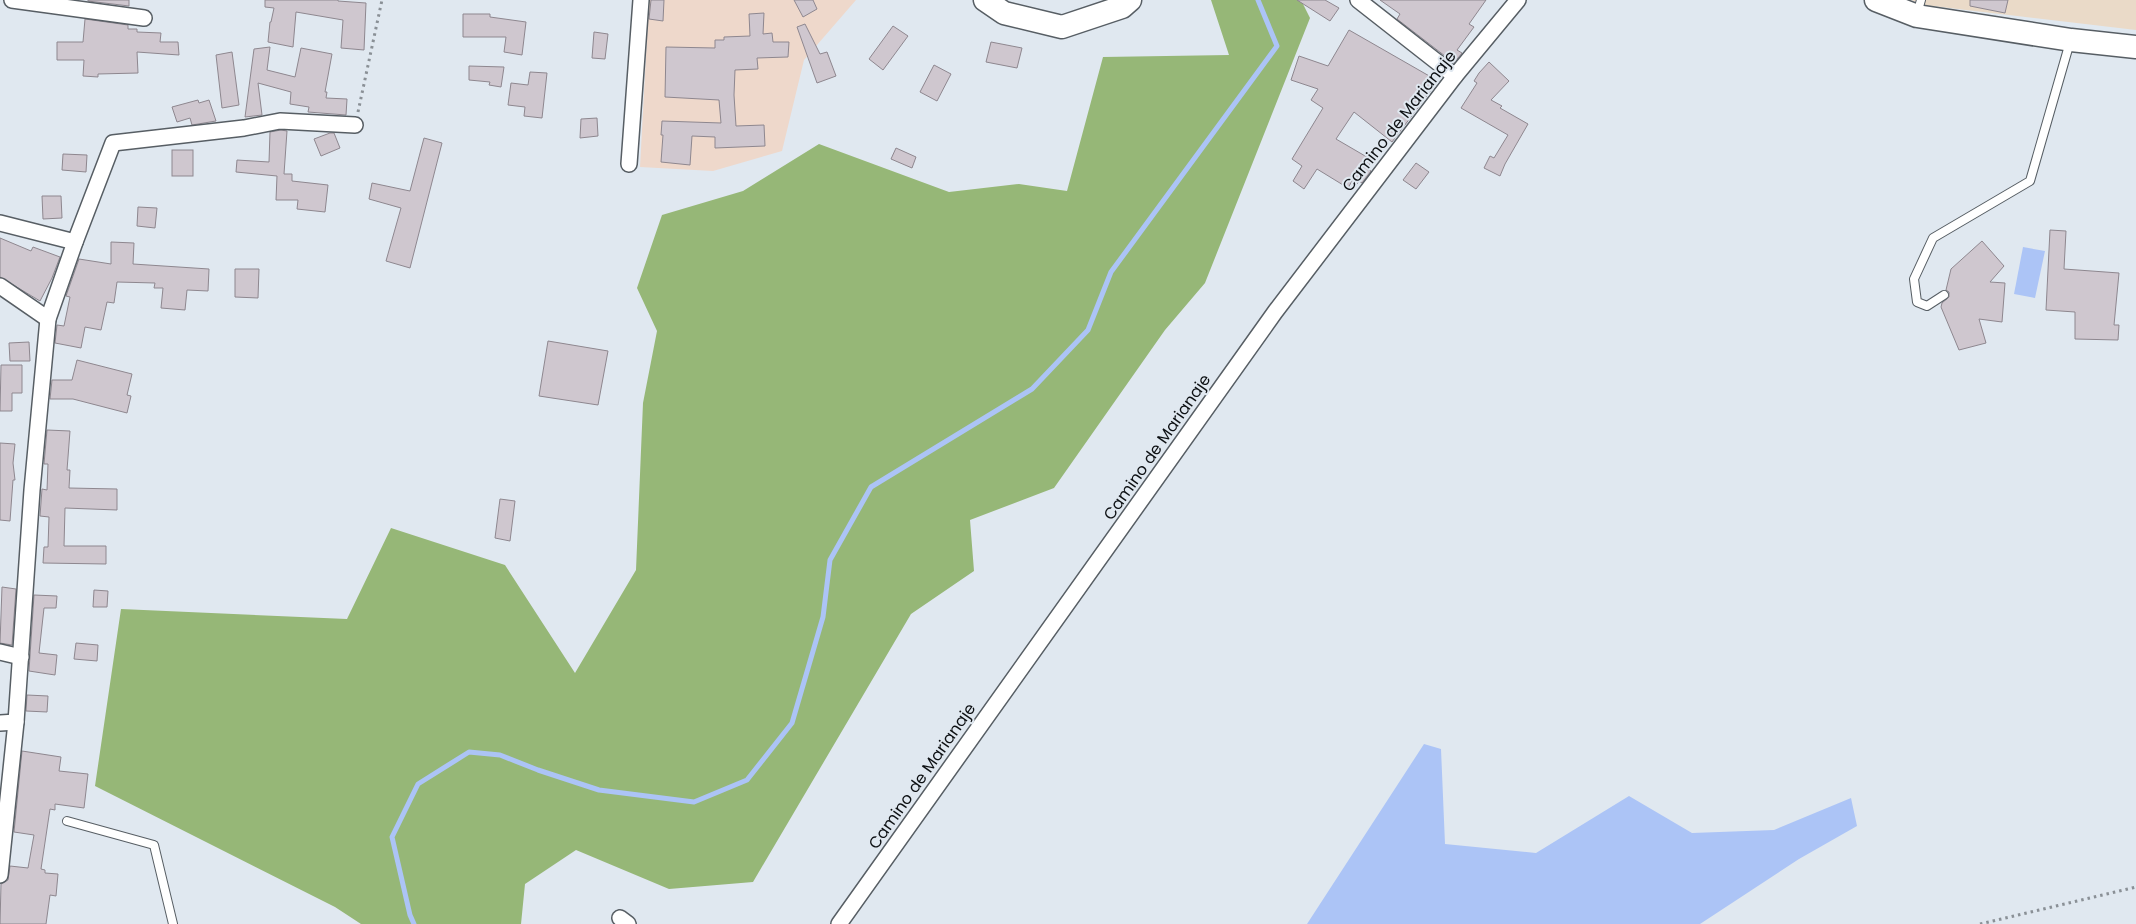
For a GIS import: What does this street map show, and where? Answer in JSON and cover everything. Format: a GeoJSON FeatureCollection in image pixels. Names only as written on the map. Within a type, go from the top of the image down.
{"type":"FeatureCollection","features":[{"type":"Feature","properties":{"kind":"street"},"geometry":{"type":"LineString","coordinates":[[12,0],[144,18]]}},
{"type":"Feature","properties":{"kind":"street"},"geometry":{"type":"LineString","coordinates":[[628,164],[641,0]]}},
{"type":"Feature","properties":{"kind":"street"},"geometry":{"type":"LineString","coordinates":[[985,0],[1004,13],[1062,27],[1122,7],[1130,0]]}},
{"type":"Feature","properties":{"kind":"street"},"geometry":{"type":"LineString","coordinates":[[1358,0],[1455,76]]}},
{"type":"Feature","properties":{"kind":"street","name":"Camino de Marianaje"},"geometry":{"type":"LineString","coordinates":[[839,924],[1275,312],[1455,76],[1518,0]]}},
{"type":"Feature","properties":{"kind":"street"},"geometry":{"type":"LineString","coordinates":[[1876,0],[2071,40],[2136,47]]}},
{"type":"Feature","properties":{"kind":"street"},"geometry":{"type":"LineString","coordinates":[[0,875],[16,722],[32,490],[48,319],[113,142],[244,128],[280,122],[355,125]]}},
{"type":"Feature","properties":{"kind":"street"},"geometry":{"type":"LineString","coordinates":[[0,223],[75,242]]}},
{"type":"Feature","properties":{"kind":"street"},"geometry":{"type":"LineString","coordinates":[[0,286],[48,319]]}},
{"type":"Feature","properties":{"kind":"street"},"geometry":{"type":"LineString","coordinates":[[0,652],[21,657]]}},
{"type":"Feature","properties":{"kind":"street"},"geometry":{"type":"LineString","coordinates":[[0,722],[16,722]]}},
{"type":"Feature","properties":{"kind":"lane"},"geometry":{"type":"LineString","coordinates":[[1944,295],[1927,306],[1917,302],[1914,279],[1933,238],[2030,181],[2071,40]]}},
{"type":"Feature","properties":{"kind":"lane"},"geometry":{"type":"LineString","coordinates":[[67,821],[154,845],[173,924]]}},
{"type":"Feature","properties":{"kind":"path"},"geometry":{"type":"LineString","coordinates":[[355,125],[382,0]]}},
{"type":"Feature","properties":{"kind":"path"},"geometry":{"type":"LineString","coordinates":[[1980,924],[2136,887]]}},
{"type":"Feature","properties":{"kind":"shaded area"},"geometry":{"type":"Polygon","coordinates":[[[649,0],[856,0],[804,60],[782,151],[713,171],[640,167],[649,0]]]}},
{"type":"Feature","properties":{"kind":"shaded area"},"geometry":{"type":"Polygon","coordinates":[[[1911,0],[2136,0],[2136,30],[1924,5],[1911,0]]]}},
{"type":"Feature","properties":{"kind":"green space"},"geometry":{"type":"Polygon","coordinates":[[[1211,0],[1301,0],[1310,18],[1205,283],[1165,330],[1054,488],[970,520],[974,571],[911,614],[753,882],[669,889],[576,850],[525,884],[521,924],[361,924],[335,907],[95,786],[121,609],[347,619],[391,528],[505,565],[575,673],[636,570],[643,403],[657,331],[637,288],[662,215],[743,191],[819,144],[949,192],[1019,184],[1067,191],[1103,57],[1229,55],[1211,0]]]}},
{"type":"Feature","properties":{"kind":"water"},"geometry":{"type":"Polygon","coordinates":[[[2023,247],[2045,251],[2035,298],[2014,294],[2023,247]]]}},
{"type":"Feature","properties":{"kind":"water"},"geometry":{"type":"Polygon","coordinates":[[[1424,744],[1441,749],[1445,844],[1536,853],[1629,796],[1692,833],[1774,830],[1851,798],[1857,826],[1799,859],[1700,924],[1307,924],[1424,744]]]}},
{"type":"Feature","properties":{"kind":"building"},"geometry":{"type":"Polygon","coordinates":[[[129,0],[129,6],[88,1],[129,0]]]}},
{"type":"Feature","properties":{"kind":"building"},"geometry":{"type":"Polygon","coordinates":[[[265,0],[338,0],[366,3],[364,50],[341,48],[343,20],[296,12],[293,47],[268,42],[270,22],[274,8],[265,7],[265,0]]]}},
{"type":"Feature","properties":{"kind":"building"},"geometry":{"type":"Polygon","coordinates":[[[651,0],[664,0],[663,21],[649,19],[651,0]]]}},
{"type":"Feature","properties":{"kind":"building"},"geometry":{"type":"Polygon","coordinates":[[[794,0],[813,0],[817,9],[803,17],[794,0]]]}},
{"type":"Feature","properties":{"kind":"building"},"geometry":{"type":"Polygon","coordinates":[[[1297,0],[1325,0],[1339,8],[1330,21],[1297,0]]]}},
{"type":"Feature","properties":{"kind":"building"},"geometry":{"type":"Polygon","coordinates":[[[1380,0],[1486,0],[1469,24],[1474,27],[1457,50],[1462,53],[1454,63],[1397,19],[1400,14],[1380,0]]]}},
{"type":"Feature","properties":{"kind":"building"},"geometry":{"type":"Polygon","coordinates":[[[1970,0],[2008,0],[2005,13],[1970,6],[1970,0]]]}},
{"type":"Feature","properties":{"kind":"building"},"geometry":{"type":"Polygon","coordinates":[[[764,13],[763,34],[772,33],[773,42],[789,42],[788,57],[757,58],[758,69],[735,70],[734,95],[736,126],[764,125],[765,146],[715,148],[715,137],[692,136],[690,165],[661,162],[662,121],[721,123],[719,100],[665,97],[666,47],[715,48],[715,40],[724,40],[724,37],[750,36],[749,14],[764,13]]]}},
{"type":"Feature","properties":{"kind":"building"},"geometry":{"type":"Polygon","coordinates":[[[463,14],[490,14],[490,17],[526,22],[522,55],[504,52],[506,37],[463,37],[463,14]]]}},
{"type":"Feature","properties":{"kind":"building"},"geometry":{"type":"Polygon","coordinates":[[[85,19],[128,25],[128,29],[137,29],[137,32],[161,33],[160,42],[178,42],[179,55],[137,52],[138,73],[98,74],[98,77],[83,76],[84,60],[57,60],[57,42],[83,42],[85,19]]]}},
{"type":"Feature","properties":{"kind":"building"},"geometry":{"type":"Polygon","coordinates":[[[805,24],[820,54],[827,52],[836,76],[817,83],[797,27],[805,24]]]}},
{"type":"Feature","properties":{"kind":"building"},"geometry":{"type":"Polygon","coordinates":[[[893,26],[908,36],[883,70],[869,59],[893,26]]]}},
{"type":"Feature","properties":{"kind":"building"},"geometry":{"type":"Polygon","coordinates":[[[1349,30],[1438,81],[1392,142],[1354,112],[1336,139],[1372,160],[1367,169],[1371,171],[1362,183],[1359,181],[1357,184],[1352,181],[1348,188],[1317,169],[1304,189],[1293,181],[1302,166],[1292,159],[1323,108],[1311,100],[1318,89],[1291,80],[1299,56],[1328,66],[1349,30]]]}},
{"type":"Feature","properties":{"kind":"building"},"geometry":{"type":"Polygon","coordinates":[[[594,32],[608,34],[605,59],[592,58],[594,32]]]}},
{"type":"Feature","properties":{"kind":"building"},"geometry":{"type":"Polygon","coordinates":[[[991,42],[1022,48],[1017,68],[986,62],[991,42]]]}},
{"type":"Feature","properties":{"kind":"building"},"geometry":{"type":"Polygon","coordinates":[[[270,47],[267,70],[295,77],[301,48],[332,54],[325,92],[327,92],[326,98],[347,99],[346,115],[308,112],[309,107],[290,104],[291,92],[258,83],[262,115],[245,117],[254,49],[270,47]]]}},
{"type":"Feature","properties":{"kind":"building"},"geometry":{"type":"Polygon","coordinates":[[[232,52],[239,105],[222,108],[216,55],[232,52]]]}},
{"type":"Feature","properties":{"kind":"building"},"geometry":{"type":"Polygon","coordinates":[[[1489,62],[1509,81],[1491,100],[1502,106],[1500,108],[1528,124],[1500,176],[1484,168],[1490,156],[1494,158],[1508,135],[1461,108],[1477,83],[1474,81],[1489,62]]]}},
{"type":"Feature","properties":{"kind":"building"},"geometry":{"type":"Polygon","coordinates":[[[934,65],[951,74],[937,101],[920,92],[934,65]]]}},
{"type":"Feature","properties":{"kind":"building"},"geometry":{"type":"Polygon","coordinates":[[[469,66],[504,67],[501,87],[489,85],[490,82],[469,80],[469,66]]]}},
{"type":"Feature","properties":{"kind":"building"},"geometry":{"type":"Polygon","coordinates":[[[530,72],[547,73],[542,118],[524,116],[525,107],[508,105],[511,83],[528,85],[530,72]]]}},
{"type":"Feature","properties":{"kind":"building"},"geometry":{"type":"Polygon","coordinates":[[[198,100],[199,103],[209,100],[216,121],[192,125],[190,118],[177,122],[172,107],[198,100]]]}},
{"type":"Feature","properties":{"kind":"building"},"geometry":{"type":"Polygon","coordinates":[[[597,118],[598,136],[580,138],[581,119],[597,118]]]}},
{"type":"Feature","properties":{"kind":"building"},"geometry":{"type":"Polygon","coordinates":[[[287,131],[284,174],[292,174],[292,181],[328,185],[325,212],[297,209],[298,200],[276,200],[277,176],[236,172],[237,160],[269,162],[270,132],[287,131]]]}},
{"type":"Feature","properties":{"kind":"building"},"geometry":{"type":"Polygon","coordinates":[[[334,133],[340,148],[321,156],[314,139],[334,133]]]}},
{"type":"Feature","properties":{"kind":"building"},"geometry":{"type":"Polygon","coordinates":[[[424,138],[442,143],[410,268],[386,261],[401,208],[369,199],[372,183],[410,191],[424,138]]]}},
{"type":"Feature","properties":{"kind":"building"},"geometry":{"type":"Polygon","coordinates":[[[896,148],[916,157],[912,168],[891,159],[896,148]]]}},
{"type":"Feature","properties":{"kind":"building"},"geometry":{"type":"Polygon","coordinates":[[[172,150],[193,150],[193,176],[172,176],[172,150]]]}},
{"type":"Feature","properties":{"kind":"building"},"geometry":{"type":"Polygon","coordinates":[[[63,154],[87,155],[86,172],[62,170],[63,154]]]}},
{"type":"Feature","properties":{"kind":"building"},"geometry":{"type":"Polygon","coordinates":[[[1416,163],[1429,172],[1416,189],[1403,180],[1416,163]]]}},
{"type":"Feature","properties":{"kind":"building"},"geometry":{"type":"Polygon","coordinates":[[[42,196],[61,196],[62,218],[43,219],[42,196]]]}},
{"type":"Feature","properties":{"kind":"building"},"geometry":{"type":"Polygon","coordinates":[[[138,207],[157,208],[155,228],[137,226],[138,207]]]}},
{"type":"Feature","properties":{"kind":"building"},"geometry":{"type":"Polygon","coordinates":[[[2050,230],[2066,231],[2064,269],[2119,273],[2114,325],[2119,325],[2118,340],[2075,339],[2075,312],[2046,310],[2050,230]]]}},
{"type":"Feature","properties":{"kind":"building"},"geometry":{"type":"Polygon","coordinates":[[[0,238],[31,251],[33,247],[60,257],[40,301],[0,277],[0,238]]]}},
{"type":"Feature","properties":{"kind":"building"},"geometry":{"type":"Polygon","coordinates":[[[1982,241],[2004,266],[1990,282],[2005,283],[2002,322],[1979,319],[1986,343],[1959,350],[1941,307],[1942,303],[1949,297],[1949,292],[1946,290],[1951,269],[1982,241]]]}},
{"type":"Feature","properties":{"kind":"building"},"geometry":{"type":"Polygon","coordinates":[[[111,242],[134,243],[133,264],[209,269],[208,291],[187,290],[185,310],[161,308],[163,288],[154,288],[155,283],[117,282],[114,303],[107,302],[101,330],[85,327],[81,348],[55,343],[57,325],[64,326],[70,297],[66,296],[79,259],[111,264],[111,242]]]}},
{"type":"Feature","properties":{"kind":"building"},"geometry":{"type":"Polygon","coordinates":[[[235,269],[259,269],[258,298],[235,297],[235,269]]]}},
{"type":"Feature","properties":{"kind":"building"},"geometry":{"type":"Polygon","coordinates":[[[548,341],[608,351],[598,405],[539,396],[548,341]]]}},
{"type":"Feature","properties":{"kind":"building"},"geometry":{"type":"Polygon","coordinates":[[[29,342],[30,361],[10,361],[9,343],[29,342]]]}},
{"type":"Feature","properties":{"kind":"building"},"geometry":{"type":"Polygon","coordinates":[[[77,360],[132,374],[127,395],[131,396],[127,413],[73,399],[50,399],[52,380],[72,380],[77,360]]]}},
{"type":"Feature","properties":{"kind":"building"},"geometry":{"type":"Polygon","coordinates":[[[1,365],[22,365],[22,393],[12,393],[12,411],[0,411],[1,365]]]}},
{"type":"Feature","properties":{"kind":"building"},"geometry":{"type":"Polygon","coordinates":[[[47,430],[70,431],[67,470],[70,470],[69,488],[117,489],[117,510],[65,508],[64,546],[106,546],[106,564],[43,563],[44,547],[48,547],[49,517],[40,516],[42,489],[47,490],[48,464],[44,464],[47,430]]]}},
{"type":"Feature","properties":{"kind":"building"},"geometry":{"type":"Polygon","coordinates":[[[0,443],[15,444],[13,463],[15,480],[13,480],[10,521],[0,520],[0,443]]]}},
{"type":"Feature","properties":{"kind":"building"},"geometry":{"type":"Polygon","coordinates":[[[500,499],[515,501],[510,541],[495,538],[500,499]]]}},
{"type":"Feature","properties":{"kind":"building"},"geometry":{"type":"Polygon","coordinates":[[[2,587],[16,589],[12,645],[0,643],[2,587]]]}},
{"type":"Feature","properties":{"kind":"building"},"geometry":{"type":"Polygon","coordinates":[[[94,590],[108,591],[107,607],[93,607],[94,590]]]}},
{"type":"Feature","properties":{"kind":"building"},"geometry":{"type":"Polygon","coordinates":[[[34,595],[57,596],[56,608],[44,608],[39,653],[57,655],[55,675],[29,671],[34,595]]]}},
{"type":"Feature","properties":{"kind":"building"},"geometry":{"type":"Polygon","coordinates":[[[76,643],[98,645],[97,661],[74,659],[76,643]]]}},
{"type":"Feature","properties":{"kind":"building"},"geometry":{"type":"Polygon","coordinates":[[[27,695],[48,696],[47,712],[26,711],[27,695]]]}},
{"type":"Feature","properties":{"kind":"building"},"geometry":{"type":"Polygon","coordinates":[[[22,751],[61,757],[59,771],[88,774],[84,808],[55,804],[55,810],[50,809],[41,869],[45,870],[45,873],[58,874],[56,896],[50,895],[46,924],[0,924],[1,884],[8,880],[10,866],[28,868],[34,835],[14,832],[22,751]]]}},
{"type":"Feature","properties":{"kind":"waterway"},"geometry":{"type":"LineString","coordinates":[[414,924],[410,915],[392,837],[418,784],[469,752],[500,755],[599,790],[694,802],[747,780],[792,723],[823,617],[830,560],[871,487],[1032,389],[1088,330],[1111,272],[1277,46],[1258,0]]}}]}
